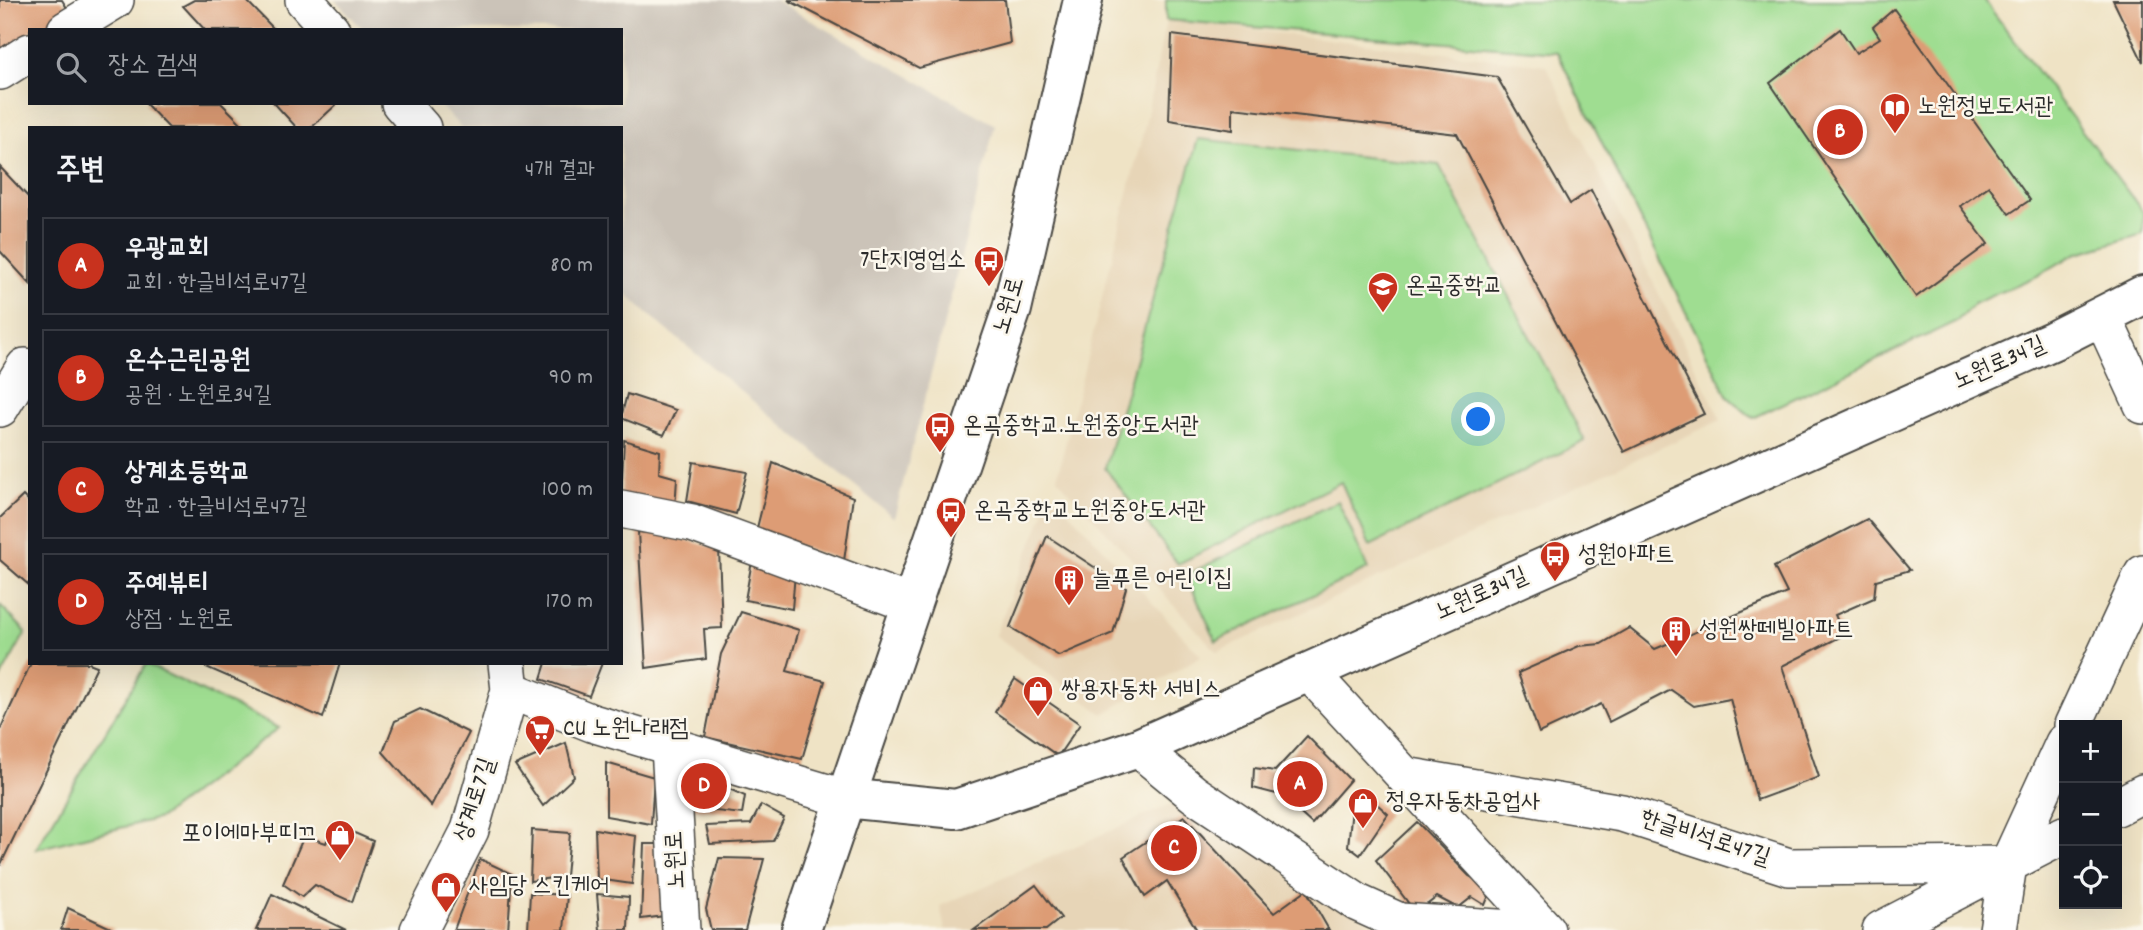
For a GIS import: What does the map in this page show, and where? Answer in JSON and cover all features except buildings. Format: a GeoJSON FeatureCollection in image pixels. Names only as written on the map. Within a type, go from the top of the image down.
{"type":"FeatureCollection","features":[{"type":"Feature","properties":{"kind":"street"},"geometry":{"type":"LineString","coordinates":[[69,28],[115,0]]}},
{"type":"Feature","properties":{"kind":"street"},"geometry":{"type":"LineString","coordinates":[[304,0],[329,28]]}},
{"type":"Feature","properties":{"kind":"street","name":"노원로"},"geometry":{"type":"LineString","coordinates":[[802,930],[844,798],[1012,309],[1083,0]]}},
{"type":"Feature","properties":{"kind":"street"},"geometry":{"type":"LineString","coordinates":[[0,71],[28,53]]}},
{"type":"Feature","properties":{"kind":"street"},"geometry":{"type":"LineString","coordinates":[[402,105],[420,126]]}},
{"type":"Feature","properties":{"kind":"street","name":"노원로34길"},"geometry":{"type":"LineString","coordinates":[[844,798],[957,809],[1138,748],[2041,346],[2143,295]]}},
{"type":"Feature","properties":{"kind":"street"},"geometry":{"type":"LineString","coordinates":[[2102,316],[2143,405]]}},
{"type":"Feature","properties":{"kind":"street"},"geometry":{"type":"LineString","coordinates":[[0,408],[18,365]]}},
{"type":"Feature","properties":{"kind":"street"},"geometry":{"type":"LineString","coordinates":[[623,509],[692,523],[911,604]]}},
{"type":"Feature","properties":{"kind":"street"},"geometry":{"type":"LineString","coordinates":[[2075,720],[2143,574]]}},
{"type":"Feature","properties":{"kind":"street"},"geometry":{"type":"LineString","coordinates":[[1309,672],[1546,930]]}},
{"type":"Feature","properties":{"kind":"street"},"geometry":{"type":"LineString","coordinates":[[508,677],[592,723],[844,798]]}},
{"type":"Feature","properties":{"kind":"street","name":"상계로7길"},"geometry":{"type":"LineString","coordinates":[[419,930],[470,830],[508,677]]}},
{"type":"Feature","properties":{"kind":"street","name":"노원로"},"geometry":{"type":"LineString","coordinates":[[670,747],[681,930]]}},
{"type":"Feature","properties":{"kind":"street"},"geometry":{"type":"LineString","coordinates":[[1138,748],[1194,794],[1359,903],[1400,922],[1530,930]]}},
{"type":"Feature","properties":{"kind":"street"},"geometry":{"type":"LineString","coordinates":[[1998,930],[2008,865],[2059,754]]}},
{"type":"Feature","properties":{"kind":"street","name":"한글비석로47길"},"geometry":{"type":"LineString","coordinates":[[1405,776],[1622,813],[1789,867],[2008,865]]}},
{"type":"Feature","properties":{"kind":"street"},"geometry":{"type":"LineString","coordinates":[[2122,804],[2143,793]]}},
{"type":"Feature","properties":{"kind":"street","name":"한글비석로47길"},"geometry":{"type":"LineString","coordinates":[[1881,930],[2059,838]]}},
{"type":"Feature","properties":{"kind":"shaded area"},"geometry":{"type":"Polygon","coordinates":[[[335,0],[775,0],[995,125],[894,518],[642,309],[623,290],[623,126],[460,126],[439,105],[623,105],[623,28],[362,28],[335,0]]]}},
{"type":"Feature","properties":{"kind":"shaded area","name":"온곡중학교"},"geometry":{"type":"Polygon","coordinates":[[[1166,20],[1546,65],[1721,420],[1217,652],[1057,478],[1145,125],[1166,20]]]}},
{"type":"Feature","properties":{"kind":"shaded area"},"geometry":{"type":"Polygon","coordinates":[[[1052,493],[1201,656],[1103,714],[995,635],[1052,493]]]}},
{"type":"Feature","properties":{"kind":"shaded area"},"geometry":{"type":"Polygon","coordinates":[[[1194,794],[1378,930],[945,930],[940,906],[1194,794]]]}},
{"type":"Feature","properties":{"kind":"green space"},"geometry":{"type":"Polygon","coordinates":[[[1166,0],[1984,0],[2143,212],[2143,234],[2075,254],[2037,276],[1975,303],[1957,321],[1753,418],[1728,397],[1557,52],[1166,20],[1166,0]]]}},
{"type":"Feature","properties":{"kind":"green space"},"geometry":{"type":"Polygon","coordinates":[[[1198,139],[1439,165],[1585,441],[1370,546],[1341,482],[1178,564],[1105,468],[1198,139]]]}},
{"type":"Feature","properties":{"kind":"green space"},"geometry":{"type":"Polygon","coordinates":[[[1338,501],[1368,569],[1216,641],[1186,575],[1338,501]]]}},
{"type":"Feature","properties":{"kind":"green space"},"geometry":{"type":"Polygon","coordinates":[[[0,605],[26,632],[0,679],[0,605]]]}},
{"type":"Feature","properties":{"kind":"green space"},"geometry":{"type":"Polygon","coordinates":[[[145,665],[279,728],[160,818],[36,849],[145,665]]]}},
{"type":"Feature","properties":{"kind":"place","name":"온수근린공원"},"geometry":{"type":"Point","coordinates":[1840,132]}},
{"type":"Feature","properties":{"kind":"place","name":"노원정보도서관"},"geometry":{"type":"Point","coordinates":[1895,135]}},
{"type":"Feature","properties":{"kind":"place","name":"7단지영업소"},"geometry":{"type":"Point","coordinates":[989,288]}},
{"type":"Feature","properties":{"kind":"place","name":"온곡중학교"},"geometry":{"type":"Point","coordinates":[1383,314]}},
{"type":"Feature","properties":{"kind":"place","name":"온곡중학교.노원중앙도서관"},"geometry":{"type":"Point","coordinates":[940,454]}},
{"type":"Feature","properties":{"kind":"place","name":"온곡중학교노원중앙도서관"},"geometry":{"type":"Point","coordinates":[951,539]}},
{"type":"Feature","properties":{"kind":"place","name":"성원아파트"},"geometry":{"type":"Point","coordinates":[1555,583]}},
{"type":"Feature","properties":{"kind":"place","name":"늘푸른 어린이집"},"geometry":{"type":"Point","coordinates":[1069,607]}},
{"type":"Feature","properties":{"kind":"place","name":"성원쌍떼빌아파트"},"geometry":{"type":"Point","coordinates":[1676,658]}},
{"type":"Feature","properties":{"kind":"place","name":"쌍용자동차 서비스"},"geometry":{"type":"Point","coordinates":[1038,718]}},
{"type":"Feature","properties":{"kind":"place","name":"CU 노원나래점"},"geometry":{"type":"Point","coordinates":[540,757]}},
{"type":"Feature","properties":{"kind":"place","name":"우광교회"},"geometry":{"type":"Point","coordinates":[1300,784]}},
{"type":"Feature","properties":{"kind":"place","name":"주예뷰티"},"geometry":{"type":"Point","coordinates":[704,786]}},
{"type":"Feature","properties":{"kind":"place","name":"정우자동차공업사"},"geometry":{"type":"Point","coordinates":[1363,830]}},
{"type":"Feature","properties":{"kind":"place","name":"상계초등학교"},"geometry":{"type":"Point","coordinates":[1174,848]}},
{"type":"Feature","properties":{"kind":"place","name":"포이에마부띠끄"},"geometry":{"type":"Point","coordinates":[340,862]}},
{"type":"Feature","properties":{"kind":"place","name":"사임당 스킨케어"},"geometry":{"type":"Point","coordinates":[446,914]}}]}
